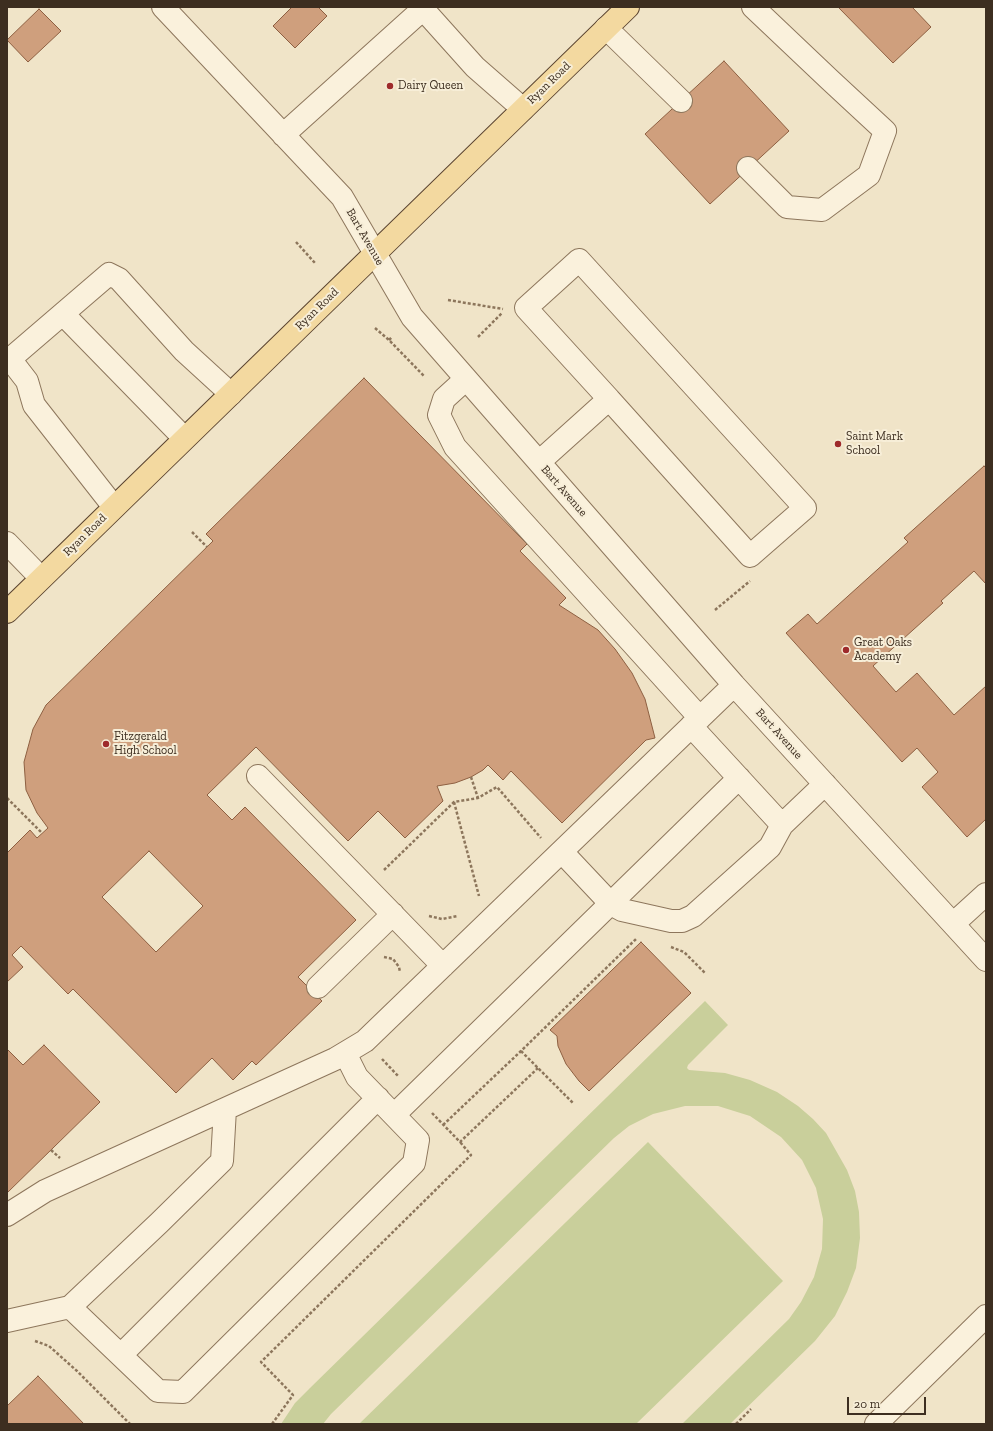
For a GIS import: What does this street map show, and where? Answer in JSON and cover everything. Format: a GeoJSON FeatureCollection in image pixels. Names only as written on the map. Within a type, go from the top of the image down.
{"type":"FeatureCollection","features":[{"type":"Feature","properties":{"kind":"main road","name":"Ryan Road"},"geometry":{"type":"LineString","coordinates":[[7,612],[628,7]]}},
{"type":"Feature","properties":{"kind":"street","name":"Bart Avenue"},"geometry":{"type":"LineString","coordinates":[[163,7],[342,197],[412,318],[734,684],[986,960]]}},
{"type":"Feature","properties":{"kind":"street"},"geometry":{"type":"LineString","coordinates":[[748,168],[787,207],[822,210],[870,175],[886,131],[754,7]]}},
{"type":"Feature","properties":{"kind":"street"},"geometry":{"type":"LineString","coordinates":[[283,135],[422,9],[475,67],[523,109]]}},
{"type":"Feature","properties":{"kind":"street"},"geometry":{"type":"LineString","coordinates":[[606,28],[681,101]]}},
{"type":"Feature","properties":{"kind":"street"},"geometry":{"type":"LineString","coordinates":[[579,260],[805,508],[750,556],[609,399],[526,308],[579,260]]}},
{"type":"Feature","properties":{"kind":"street"},"geometry":{"type":"LineString","coordinates":[[114,507],[34,406],[27,381],[10,359],[109,274],[119,279],[184,350],[231,394]]}},
{"type":"Feature","properties":{"kind":"street"},"geometry":{"type":"LineString","coordinates":[[63,314],[184,438]]}},
{"type":"Feature","properties":{"kind":"street"},"geometry":{"type":"LineString","coordinates":[[466,379],[444,399],[439,415],[455,447],[696,722],[739,778],[782,825]]}},
{"type":"Feature","properties":{"kind":"street"},"geometry":{"type":"LineString","coordinates":[[539,462],[609,399]]}},
{"type":"Feature","properties":{"kind":"street"},"geometry":{"type":"LineString","coordinates":[[7,543],[41,578]]}},
{"type":"Feature","properties":{"kind":"street"},"geometry":{"type":"LineString","coordinates":[[7,1215],[45,1191],[335,1059],[365,1041],[443,966],[554,848],[696,722],[734,684]]}},
{"type":"Feature","properties":{"kind":"street"},"geometry":{"type":"LineString","coordinates":[[258,776],[443,966]]}},
{"type":"Feature","properties":{"kind":"street"},"geometry":{"type":"LineString","coordinates":[[394,1115],[739,778]]}},
{"type":"Feature","properties":{"kind":"street"},"geometry":{"type":"LineString","coordinates":[[554,848],[611,904],[622,910],[671,922],[682,921],[693,916],[770,847],[782,825],[825,784]]}},
{"type":"Feature","properties":{"kind":"street"},"geometry":{"type":"LineString","coordinates":[[953,924],[986,894]]}},
{"type":"Feature","properties":{"kind":"street"},"geometry":{"type":"LineString","coordinates":[[318,987],[393,914]]}},
{"type":"Feature","properties":{"kind":"street"},"geometry":{"type":"LineString","coordinates":[[70,1307],[158,1391],[183,1392],[414,1163],[418,1140],[357,1077],[345,1053]]}},
{"type":"Feature","properties":{"kind":"street"},"geometry":{"type":"LineString","coordinates":[[121,1355],[378,1098]]}},
{"type":"Feature","properties":{"kind":"street"},"geometry":{"type":"LineString","coordinates":[[7,1321],[70,1307],[159,1223],[222,1161],[225,1109]]}},
{"type":"Feature","properties":{"kind":"street"},"geometry":{"type":"LineString","coordinates":[[876,1424],[986,1316]]}},
{"type":"Feature","properties":{"kind":"path"},"geometry":{"type":"LineString","coordinates":[[296,242],[315,262]]}},
{"type":"Feature","properties":{"kind":"path"},"geometry":{"type":"LineString","coordinates":[[448,300],[506,309],[478,337]]}},
{"type":"Feature","properties":{"kind":"path"},"geometry":{"type":"LineString","coordinates":[[375,328],[389,340],[424,376]]}},
{"type":"Feature","properties":{"kind":"path"},"geometry":{"type":"LineString","coordinates":[[389,340],[392,337]]}},
{"type":"Feature","properties":{"kind":"path"},"geometry":{"type":"LineString","coordinates":[[192,532],[206,547]]}},
{"type":"Feature","properties":{"kind":"path"},"geometry":{"type":"LineString","coordinates":[[715,610],[750,581],[750,556]]}},
{"type":"Feature","properties":{"kind":"path"},"geometry":{"type":"LineString","coordinates":[[471,777],[478,798]]}},
{"type":"Feature","properties":{"kind":"path"},"geometry":{"type":"LineString","coordinates":[[381,874],[454,802],[478,798],[497,787],[554,848]]}},
{"type":"Feature","properties":{"kind":"path"},"geometry":{"type":"LineString","coordinates":[[7,798],[42,833]]}},
{"type":"Feature","properties":{"kind":"path"},"geometry":{"type":"LineString","coordinates":[[454,802],[479,897]]}},
{"type":"Feature","properties":{"kind":"path"},"geometry":{"type":"LineString","coordinates":[[423,913],[428,916],[442,919],[462,915]]}},
{"type":"Feature","properties":{"kind":"path"},"geometry":{"type":"LineString","coordinates":[[443,1124],[521,1051],[638,937],[631,936]]}},
{"type":"Feature","properties":{"kind":"path"},"geometry":{"type":"LineString","coordinates":[[664,945],[684,952],[705,973]]}},
{"type":"Feature","properties":{"kind":"path"},"geometry":{"type":"LineString","coordinates":[[521,1051],[574,1104]]}},
{"type":"Feature","properties":{"kind":"path"},"geometry":{"type":"LineString","coordinates":[[272,1424],[293,1395],[261,1362],[471,1155],[460,1142]]}},
{"type":"Feature","properties":{"kind":"path"},"geometry":{"type":"LineString","coordinates":[[31,1340],[49,1346],[77,1371],[130,1424]]}},
{"type":"Feature","properties":{"kind":"path"},"geometry":{"type":"LineString","coordinates":[[736,1424],[751,1409]]}},
{"type":"Feature","properties":{"kind":"green space"},"geometry":{"type":"Polygon","coordinates":[[[705,1001],[728,1025],[688,1065],[687,1068],[689,1070],[725,1073],[750,1080],[777,1092],[798,1106],[826,1133],[847,1170],[855,1191],[859,1212],[860,1238],[856,1268],[847,1292],[835,1316],[815,1341],[730,1424],[682,1424],[789,1319],[801,1302],[814,1277],[822,1249],[823,1219],[816,1188],[802,1160],[781,1137],[750,1116],[718,1106],[685,1106],[653,1114],[629,1126],[614,1138],[331,1414],[323,1424],[281,1424],[295,1403],[310,1388],[705,1001]]]}},
{"type":"Feature","properties":{"kind":"green space"},"geometry":{"type":"Polygon","coordinates":[[[648,1142],[783,1281],[636,1424],[359,1424],[648,1142]]]}},
{"type":"Feature","properties":{"kind":"building"},"geometry":{"type":"Polygon","coordinates":[[[292,7],[318,7],[327,16],[295,48],[273,26],[292,7]]]}},
{"type":"Feature","properties":{"kind":"building"},"geometry":{"type":"Polygon","coordinates":[[[838,7],[912,7],[931,27],[893,63],[838,7]]]}},
{"type":"Feature","properties":{"kind":"building"},"geometry":{"type":"Polygon","coordinates":[[[39,9],[61,31],[28,62],[7,40],[39,9]]]}},
{"type":"Feature","properties":{"kind":"building"},"geometry":{"type":"Polygon","coordinates":[[[724,61],[789,131],[710,204],[645,134],[724,61]]]}},
{"type":"Feature","properties":{"kind":"building"},"geometry":{"type":"Polygon","coordinates":[[[364,378],[527,544],[520,551],[566,598],[559,605],[598,630],[615,649],[632,673],[645,699],[655,738],[646,740],[562,823],[511,771],[503,780],[488,765],[483,770],[471,777],[455,783],[437,786],[443,801],[405,838],[378,811],[348,841],[256,747],[207,795],[232,820],[245,807],[356,920],[298,977],[322,1001],[256,1065],[252,1061],[233,1080],[212,1058],[176,1093],[73,989],[68,994],[21,946],[12,955],[23,967],[7,982],[7,853],[30,830],[37,838],[48,828],[37,813],[26,790],[24,762],[33,729],[46,705],[213,541],[206,534],[364,378]],[[149,851],[102,897],[156,952],[203,906],[149,851]]]}},
{"type":"Feature","properties":{"kind":"building","name":"Great Oaks Academy"},"geometry":{"type":"Polygon","coordinates":[[[984,466],[986,468],[986,584],[974,571],[941,601],[943,603],[873,666],[896,692],[917,673],[954,715],[986,686],[986,819],[967,837],[922,787],[938,772],[917,748],[902,762],[786,633],[808,614],[817,624],[908,542],[904,538],[984,466]]]}},
{"type":"Feature","properties":{"kind":"building"},"geometry":{"type":"Polygon","coordinates":[[[641,942],[691,993],[589,1091],[566,1064],[558,1046],[557,1036],[550,1030],[641,942]]]}},
{"type":"Feature","properties":{"kind":"building"},"geometry":{"type":"Polygon","coordinates":[[[44,1045],[100,1102],[7,1193],[7,1049],[23,1065],[44,1045]]]}},
{"type":"Feature","properties":{"kind":"building"},"geometry":{"type":"Polygon","coordinates":[[[38,1376],[84,1424],[7,1424],[7,1406],[38,1376]]]}},
{"type":"Feature","properties":{"kind":"place","name":"Dairy Queen"},"geometry":{"type":"Point","coordinates":[390,86]}},
{"type":"Feature","properties":{"kind":"place","name":"Saint Mark School"},"geometry":{"type":"Point","coordinates":[838,444]}},
{"type":"Feature","properties":{"kind":"place","name":"Great Oaks Academy"},"geometry":{"type":"Point","coordinates":[846,650]}},
{"type":"Feature","properties":{"kind":"place","name":"Fitzgerald High School"},"geometry":{"type":"Point","coordinates":[106,744]}}]}
